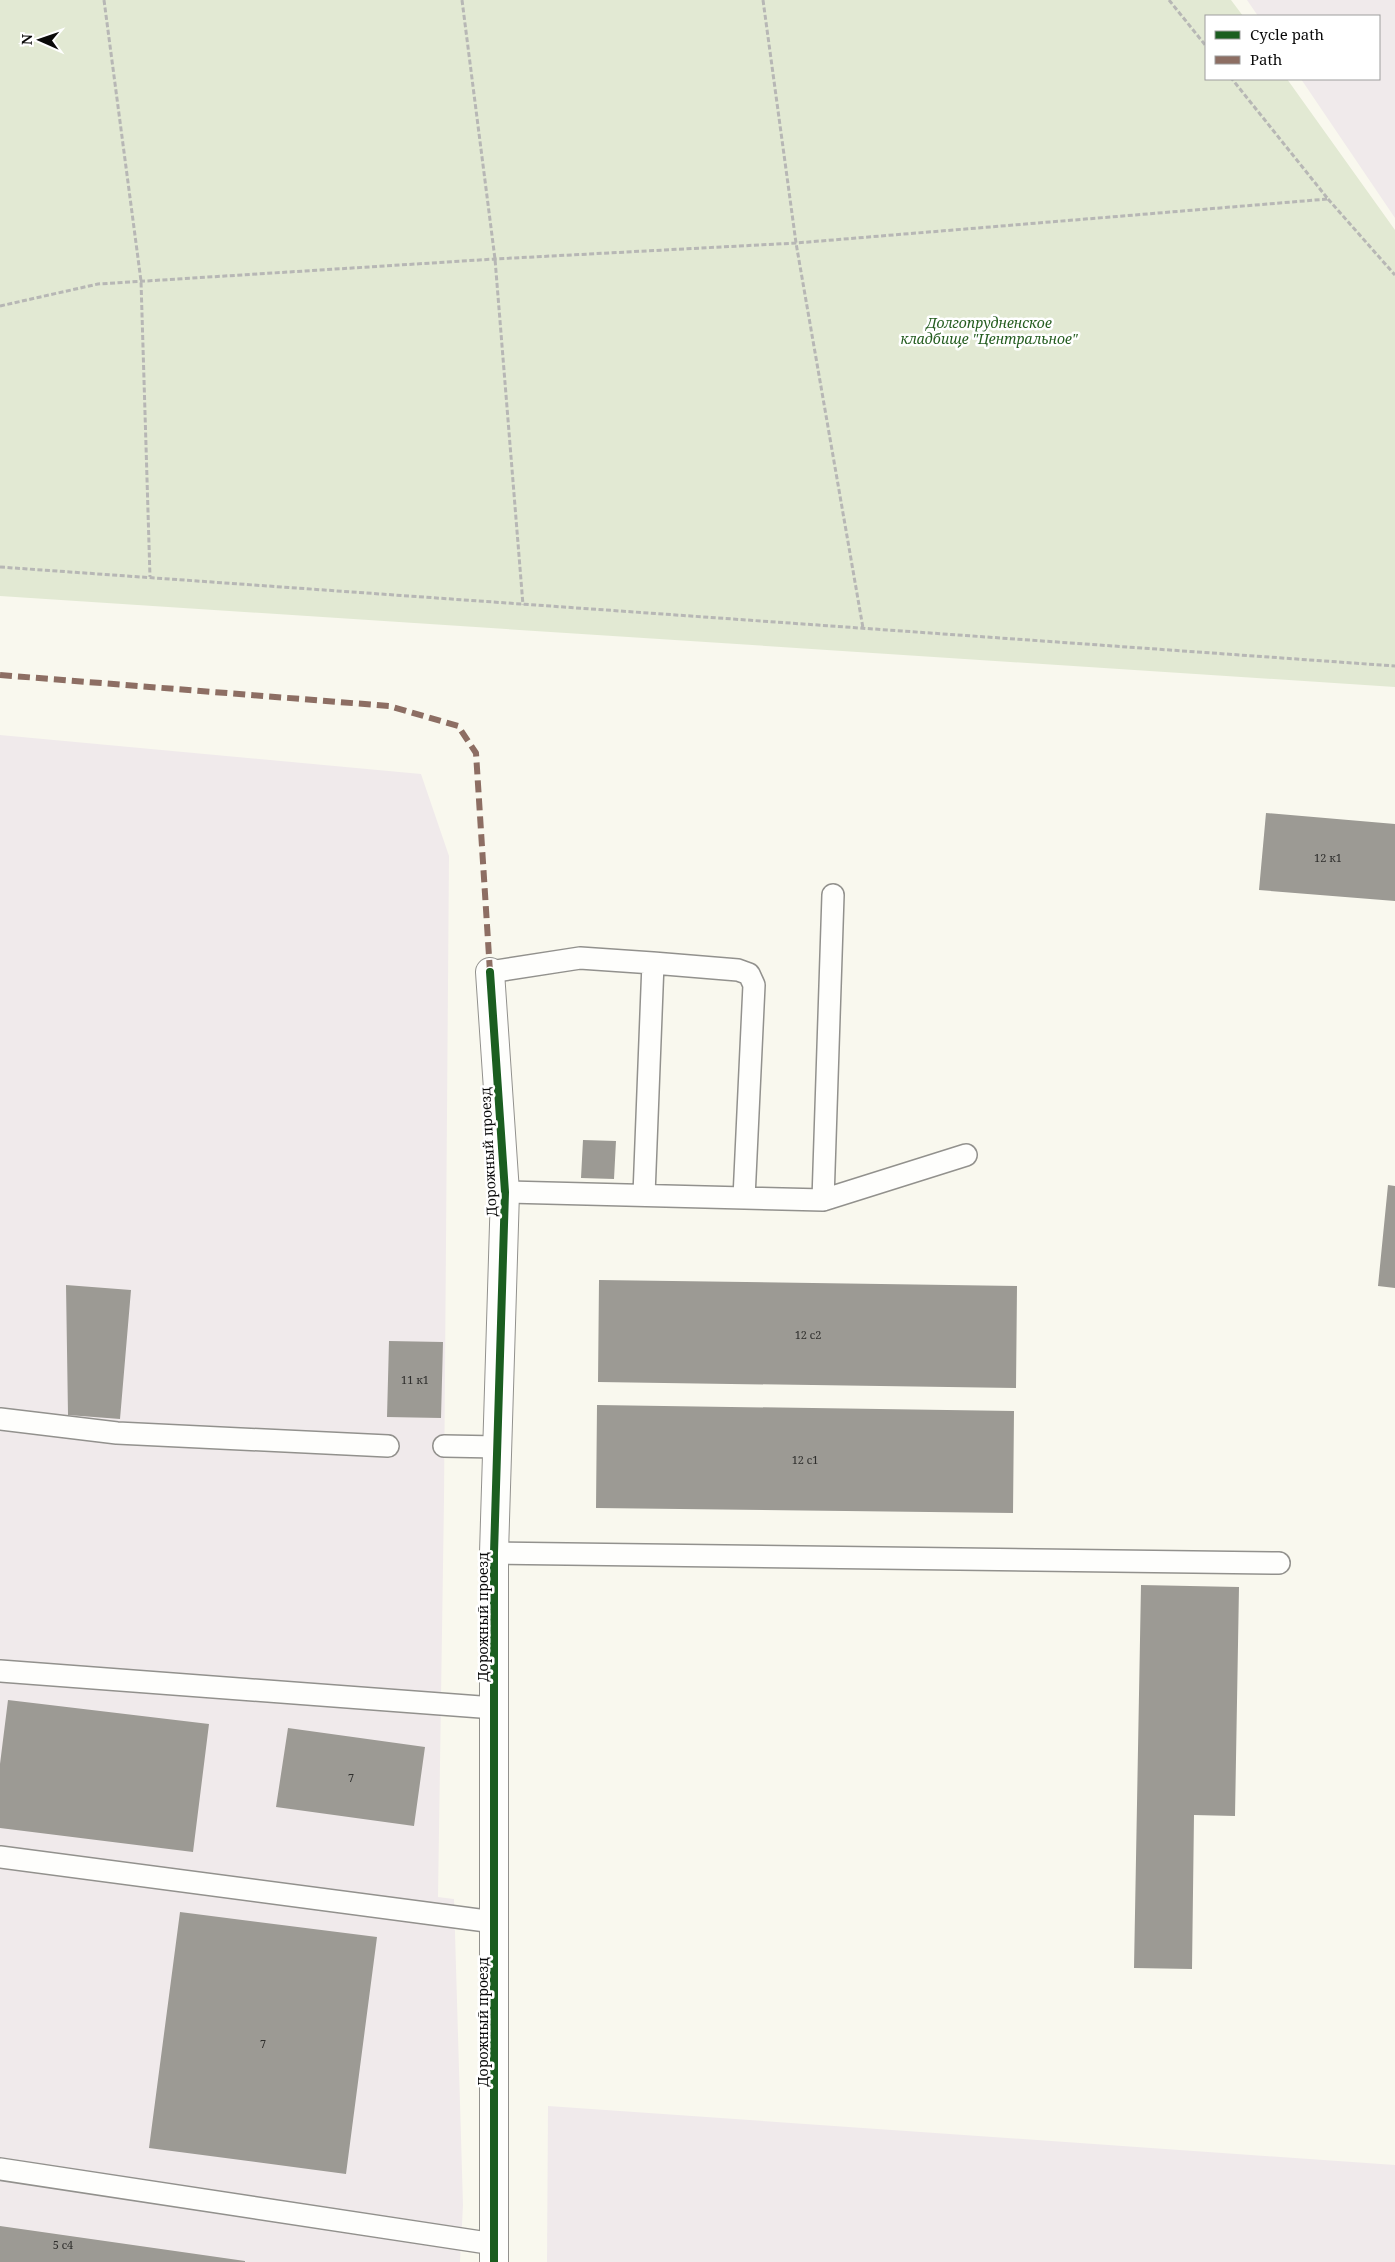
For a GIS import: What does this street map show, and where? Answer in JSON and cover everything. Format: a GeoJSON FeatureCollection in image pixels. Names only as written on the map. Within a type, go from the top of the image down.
{"type":"FeatureCollection","features":[{"type":"Feature","properties":{"kind":"street","name":"Дорожный проезд"},"geometry":{"type":"LineString","coordinates":[[490,972],[505,1192],[494,1553],[494,2253]]}},
{"type":"Feature","properties":{"kind":"lane"},"geometry":{"type":"LineString","coordinates":[[823,1200],[833,895]]}},
{"type":"Feature","properties":{"kind":"lane"},"geometry":{"type":"LineString","coordinates":[[490,972],[580,958],[738,970],[749,974],[754,985],[744,1198]]}},
{"type":"Feature","properties":{"kind":"lane"},"geometry":{"type":"LineString","coordinates":[[644,1195],[653,963]]}},
{"type":"Feature","properties":{"kind":"lane"},"geometry":{"type":"LineString","coordinates":[[505,1192],[823,1200],[966,1155]]}},
{"type":"Feature","properties":{"kind":"lane"},"geometry":{"type":"LineString","coordinates":[[0,1419],[117,1433],[388,1446]]}},
{"type":"Feature","properties":{"kind":"lane"},"geometry":{"type":"LineString","coordinates":[[444,1446],[498,1447]]}},
{"type":"Feature","properties":{"kind":"lane"},"geometry":{"type":"LineString","coordinates":[[494,1553],[1279,1563]]}},
{"type":"Feature","properties":{"kind":"lane"},"geometry":{"type":"LineString","coordinates":[[0,1671],[494,1708]]}},
{"type":"Feature","properties":{"kind":"lane"},"geometry":{"type":"LineString","coordinates":[[0,1857],[494,1922]]}},
{"type":"Feature","properties":{"kind":"lane"},"geometry":{"type":"LineString","coordinates":[[0,2169],[494,2253]]}},
{"type":"Feature","properties":{"kind":"path"},"geometry":{"type":"LineString","coordinates":[[104,0],[141,281],[150,577]]}},
{"type":"Feature","properties":{"kind":"path"},"geometry":{"type":"LineString","coordinates":[[462,0],[495,259],[523,605]]}},
{"type":"Feature","properties":{"kind":"path"},"geometry":{"type":"LineString","coordinates":[[763,0],[796,243],[863,628]]}},
{"type":"Feature","properties":{"kind":"path"},"geometry":{"type":"LineString","coordinates":[[1170,0],[1205,45]]}},
{"type":"Feature","properties":{"kind":"path"},"geometry":{"type":"LineString","coordinates":[[1233,80],[1328,199],[1395,275]]}},
{"type":"Feature","properties":{"kind":"path"},"geometry":{"type":"LineString","coordinates":[[0,306],[98,284],[495,259],[796,243],[1328,199]]}},
{"type":"Feature","properties":{"kind":"path"},"geometry":{"type":"LineString","coordinates":[[0,567],[1395,666]]}},
{"type":"Feature","properties":{"kind":"shaded area"},"geometry":{"type":"Polygon","coordinates":[[[1247,0],[1395,0],[1395,218],[1302,80],[1380,80],[1380,15],[1257,15],[1247,0]]]}},
{"type":"Feature","properties":{"kind":"shaded area"},"geometry":{"type":"Polygon","coordinates":[[[0,735],[421,774],[449,856],[444,1500],[438,1897],[454,1899],[463,2205],[460,2262],[0,2262],[0,735]]]}},
{"type":"Feature","properties":{"kind":"shaded area"},"geometry":{"type":"Polygon","coordinates":[[[548,2106],[1395,2165],[1395,2262],[547,2262],[548,2106]]]}},
{"type":"Feature","properties":{"kind":"green space","name":"Долгопрудненское кладбище \"Центральное\""},"geometry":{"type":"Polygon","coordinates":[[[0,0],[1231,0],[1242,15],[1205,15],[1205,80],[1288,80],[1395,230],[1395,687],[0,596],[0,0]]]}},
{"type":"Feature","properties":{"kind":"building"},"geometry":{"type":"Polygon","coordinates":[[[1266,813],[1395,824],[1395,901],[1259,890],[1266,813]]]}},
{"type":"Feature","properties":{"kind":"building"},"geometry":{"type":"Polygon","coordinates":[[[583,1140],[616,1141],[614,1179],[581,1178],[583,1140]]]}},
{"type":"Feature","properties":{"kind":"building"},"geometry":{"type":"Polygon","coordinates":[[[1388,1185],[1395,1186],[1395,1288],[1378,1286],[1388,1185]]]}},
{"type":"Feature","properties":{"kind":"building"},"geometry":{"type":"Polygon","coordinates":[[[599,1280],[1017,1286],[1016,1388],[598,1382],[599,1280]]]}},
{"type":"Feature","properties":{"kind":"building"},"geometry":{"type":"Polygon","coordinates":[[[66,1285],[131,1290],[120,1419],[68,1415],[66,1285]]]}},
{"type":"Feature","properties":{"kind":"building"},"geometry":{"type":"Polygon","coordinates":[[[389,1341],[443,1342],[441,1418],[387,1417],[389,1341]]]}},
{"type":"Feature","properties":{"kind":"building"},"geometry":{"type":"Polygon","coordinates":[[[597,1405],[1014,1411],[1013,1513],[596,1508],[597,1405]]]}},
{"type":"Feature","properties":{"kind":"building"},"geometry":{"type":"Polygon","coordinates":[[[1141,1585],[1239,1587],[1235,1816],[1194,1815],[1192,1969],[1134,1968],[1141,1585]]]}},
{"type":"Feature","properties":{"kind":"building"},"geometry":{"type":"Polygon","coordinates":[[[8,1700],[209,1724],[193,1852],[0,1828],[0,1764],[8,1700]]]}},
{"type":"Feature","properties":{"kind":"building"},"geometry":{"type":"Polygon","coordinates":[[[288,1728],[425,1747],[414,1826],[276,1807],[288,1728]]]}},
{"type":"Feature","properties":{"kind":"building"},"geometry":{"type":"Polygon","coordinates":[[[180,1912],[377,1937],[346,2174],[149,2148],[180,1912]]]}},
{"type":"Feature","properties":{"kind":"building"},"geometry":{"type":"Polygon","coordinates":[[[0,2226],[245,2261],[245,2262],[0,2262],[0,2226]]]}},
{"type":"Feature","properties":{"kind":"marked path"},"geometry":{"type":"LineString","coordinates":[[0,675],[389,706],[458,726],[476,753],[490,972]]}},
{"type":"Feature","properties":{"kind":"cycle path"},"geometry":{"type":"LineString","coordinates":[[490,972],[505,1192],[494,1553],[494,2262]]}}]}
